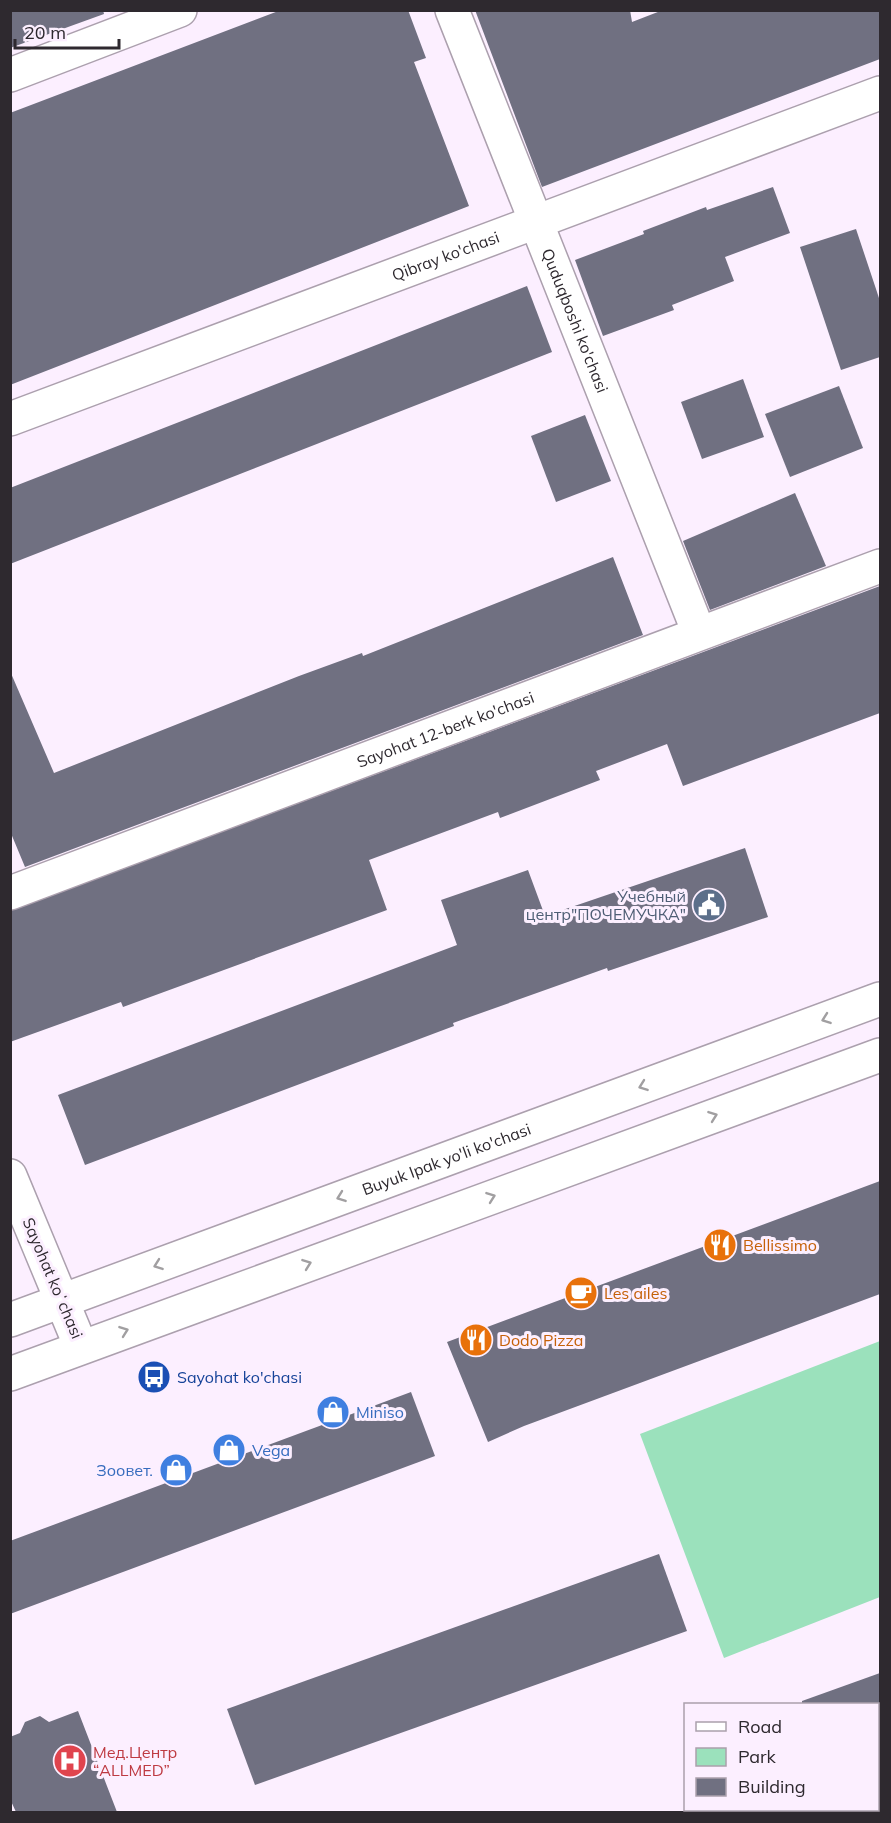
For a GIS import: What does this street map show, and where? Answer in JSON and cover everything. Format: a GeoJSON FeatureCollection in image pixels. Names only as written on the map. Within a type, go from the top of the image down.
{"type":"FeatureCollection","features":[{"type":"Feature","properties":{"kind":"street"},"geometry":{"type":"LineString","coordinates":[[10,75],[180,10]]}},
{"type":"Feature","properties":{"kind":"street","name":"Quduqboshi ko'chasi"},"geometry":{"type":"LineString","coordinates":[[452,10],[699,633]]}},
{"type":"Feature","properties":{"kind":"street","name":"Qibray ko'chasi"},"geometry":{"type":"LineString","coordinates":[[10,419],[880,93]]}},
{"type":"Feature","properties":{"kind":"street","name":"Sayohat 12-berk ko'chasi"},"geometry":{"type":"LineString","coordinates":[[10,893],[880,567]]}},
{"type":"Feature","properties":{"kind":"street","name":"Buyuk Ipak yo'li ko'chasi"},"geometry":{"type":"LineString","coordinates":[[10,1320],[880,999]]}},
{"type":"Feature","properties":{"kind":"street"},"geometry":{"type":"LineString","coordinates":[[10,1374],[880,1055]]}},
{"type":"Feature","properties":{"kind":"street","name":"Sayohat koʻchasi"},"geometry":{"type":"LineString","coordinates":[[10,1176],[81,1347]]}},
{"type":"Feature","properties":{"kind":"green space"},"geometry":{"type":"Polygon","coordinates":[[[880,1341],[880,1597],[724,1658],[640,1434],[880,1341]]]}},
{"type":"Feature","properties":{"kind":"building"},"geometry":{"type":"Polygon","coordinates":[[[10,10],[103,10],[104,14],[10,48],[10,10]]]}},
{"type":"Feature","properties":{"kind":"building"},"geometry":{"type":"Polygon","coordinates":[[[281,10],[408,10],[426,58],[414,62],[469,206],[10,385],[10,113],[281,10]]]}},
{"type":"Feature","properties":{"kind":"building"},"geometry":{"type":"Polygon","coordinates":[[[475,10],[630,10],[632,22],[663,10],[880,10],[880,59],[542,187],[475,10]]]}},
{"type":"Feature","properties":{"kind":"building"},"geometry":{"type":"Polygon","coordinates":[[[773,187],[790,233],[725,257],[734,281],[672,305],[674,310],[603,336],[575,260],[706,207],[707,210],[773,187]]]}},
{"type":"Feature","properties":{"kind":"building"},"geometry":{"type":"Polygon","coordinates":[[[856,229],[880,301],[880,357],[841,370],[800,247],[856,229]]]}},
{"type":"Feature","properties":{"kind":"building"},"geometry":{"type":"Polygon","coordinates":[[[527,286],[552,352],[10,564],[10,488],[527,286]]]}},
{"type":"Feature","properties":{"kind":"building"},"geometry":{"type":"Polygon","coordinates":[[[743,379],[764,437],[702,459],[681,402],[743,379]]]}},
{"type":"Feature","properties":{"kind":"building"},"geometry":{"type":"Polygon","coordinates":[[[839,386],[863,448],[790,477],[765,414],[839,386]]]}},
{"type":"Feature","properties":{"kind":"building"},"geometry":{"type":"Polygon","coordinates":[[[585,415],[611,481],[556,502],[531,436],[585,415]]]}},
{"type":"Feature","properties":{"kind":"building"},"geometry":{"type":"Polygon","coordinates":[[[795,493],[826,566],[710,610],[683,541],[795,493]]]}},
{"type":"Feature","properties":{"kind":"building"},"geometry":{"type":"Polygon","coordinates":[[[613,557],[643,635],[25,867],[10,831],[10,671],[54,773],[299,676],[362,653],[363,656],[613,557]]]}},
{"type":"Feature","properties":{"kind":"building"},"geometry":{"type":"Polygon","coordinates":[[[880,586],[880,713],[683,786],[667,744],[596,771],[600,780],[500,818],[498,812],[369,860],[387,910],[123,1007],[121,1002],[10,1042],[10,911],[880,586]]]}},
{"type":"Feature","properties":{"kind":"building"},"geometry":{"type":"Polygon","coordinates":[[[745,848],[768,917],[608,971],[607,968],[453,1023],[454,1026],[85,1165],[58,1095],[457,945],[441,900],[528,870],[545,916],[745,848]]]}},
{"type":"Feature","properties":{"kind":"building"},"geometry":{"type":"Polygon","coordinates":[[[880,1181],[880,1294],[524,1426],[488,1442],[447,1342],[880,1181]]]}},
{"type":"Feature","properties":{"kind":"building"},"geometry":{"type":"Polygon","coordinates":[[[411,1392],[435,1456],[10,1614],[10,1541],[411,1392]]]}},
{"type":"Feature","properties":{"kind":"building"},"geometry":{"type":"Polygon","coordinates":[[[659,1554],[687,1631],[255,1785],[227,1709],[659,1554]]]}},
{"type":"Feature","properties":{"kind":"building"},"geometry":{"type":"Polygon","coordinates":[[[880,1673],[880,1704],[802,1703],[802,1701],[880,1673]]]}},
{"type":"Feature","properties":{"kind":"building"},"geometry":{"type":"Polygon","coordinates":[[[78,1711],[117,1812],[16,1812],[10,1799],[10,1737],[20,1733],[25,1722],[40,1716],[49,1722],[78,1711]]]}},
{"type":"Feature","properties":{"kind":"place","name":"Учебный центр\"ПОЧЕМУЧКА\""},"geometry":{"type":"Point","coordinates":[709,905]}},
{"type":"Feature","properties":{"kind":"place","name":"Bellissimo"},"geometry":{"type":"Point","coordinates":[720,1245]}},
{"type":"Feature","properties":{"kind":"place","name":"Les ailes"},"geometry":{"type":"Point","coordinates":[581,1293]}},
{"type":"Feature","properties":{"kind":"place","name":"Dodo Pizza"},"geometry":{"type":"Point","coordinates":[476,1340]}},
{"type":"Feature","properties":{"kind":"place","name":"Sayohat ko'chasi"},"geometry":{"type":"Point","coordinates":[154,1377]}},
{"type":"Feature","properties":{"kind":"place","name":"Miniso"},"geometry":{"type":"Point","coordinates":[333,1412]}},
{"type":"Feature","properties":{"kind":"place","name":"Vega"},"geometry":{"type":"Point","coordinates":[229,1450]}},
{"type":"Feature","properties":{"kind":"place","name":"Зоовет."},"geometry":{"type":"Point","coordinates":[176,1470]}},
{"type":"Feature","properties":{"kind":"place","name":"Мед.Центр “ALLMED”"},"geometry":{"type":"Point","coordinates":[70,1761]}}]}
